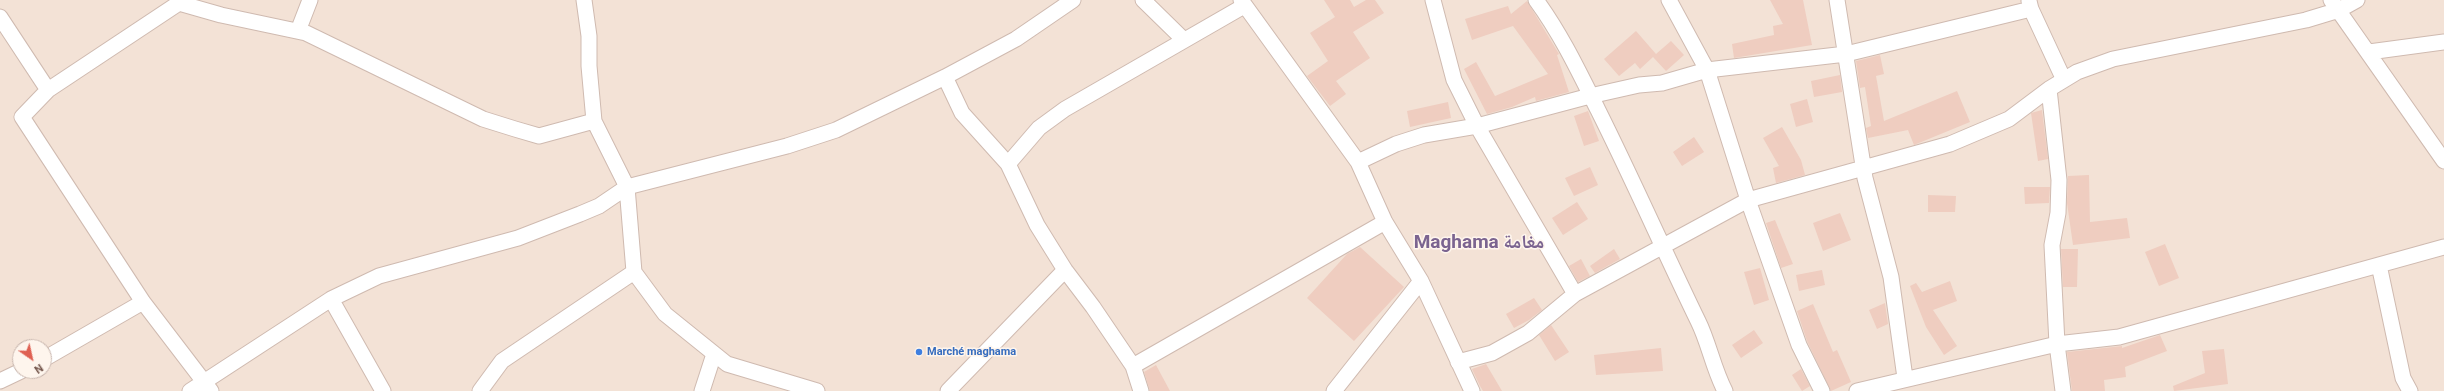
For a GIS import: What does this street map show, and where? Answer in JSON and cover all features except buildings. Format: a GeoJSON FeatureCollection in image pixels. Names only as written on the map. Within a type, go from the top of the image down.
{"type":"FeatureCollection","features":[{"type":"Feature","properties":{"kind":"street"},"geometry":{"type":"LineString","coordinates":[[298,31],[310,0]]}},
{"type":"Feature","properties":{"kind":"street"},"geometry":{"type":"LineString","coordinates":[[584,0],[589,36],[589,66],[594,121],[627,187],[634,272],[665,314],[727,364],[817,391]]}},
{"type":"Feature","properties":{"kind":"street"},"geometry":{"type":"LineString","coordinates":[[190,391],[207,386],[331,299],[379,276],[518,238],[599,206],[627,187],[787,146],[836,130],[945,77],[1016,39],[1073,0]]}},
{"type":"Feature","properties":{"kind":"street"},"geometry":{"type":"LineString","coordinates":[[1143,0],[1184,40]]}},
{"type":"Feature","properties":{"kind":"street"},"geometry":{"type":"LineString","coordinates":[[1433,0],[1454,80],[1477,126],[1575,294]]}},
{"type":"Feature","properties":{"kind":"street"},"geometry":{"type":"LineString","coordinates":[[1536,0],[1552,22],[1590,96],[1699,322],[1716,373],[1725,391]]}},
{"type":"Feature","properties":{"kind":"street"},"geometry":{"type":"LineString","coordinates":[[1668,0],[1707,70],[1748,200],[1799,345],[1822,391]]}},
{"type":"Feature","properties":{"kind":"street"},"geometry":{"type":"LineString","coordinates":[[1837,0],[1864,169],[1891,277],[1906,378]]}},
{"type":"Feature","properties":{"kind":"street"},"geometry":{"type":"LineString","coordinates":[[1458,362],[1492,353],[1528,333],[1575,294],[1748,200],[1864,169],[1950,144],[1983,132],[2009,119],[2049,89],[2077,72],[2113,59],[2298,21],[2335,5],[2357,0]]}},
{"type":"Feature","properties":{"kind":"street"},"geometry":{"type":"LineString","coordinates":[[207,386],[143,302],[22,117],[48,90],[179,3],[221,15],[306,33],[483,119],[539,136],[594,121]]}},
{"type":"Feature","properties":{"kind":"street"},"geometry":{"type":"LineString","coordinates":[[1008,164],[1039,128],[1065,108],[1148,63],[1243,3],[1358,162],[1385,222],[1421,281],[1472,391]]}},
{"type":"Feature","properties":{"kind":"street"},"geometry":{"type":"LineString","coordinates":[[1358,162],[1396,144],[1424,135],[1477,126],[1590,96],[1639,85],[1662,83],[1707,70],[1846,54],[2030,5],[2064,80]]}},
{"type":"Feature","properties":{"kind":"street"},"geometry":{"type":"LineString","coordinates":[[2335,5],[2444,161]]}},
{"type":"Feature","properties":{"kind":"street"},"geometry":{"type":"LineString","coordinates":[[0,17],[48,90]]}},
{"type":"Feature","properties":{"kind":"street"},"geometry":{"type":"LineString","coordinates":[[2369,52],[2444,42]]}},
{"type":"Feature","properties":{"kind":"street"},"geometry":{"type":"LineString","coordinates":[[945,77],[962,113],[1008,164],[1034,219],[1065,270],[1093,307],[1133,366],[1141,391]]}},
{"type":"Feature","properties":{"kind":"street"},"geometry":{"type":"LineString","coordinates":[[2049,89],[2059,180],[2058,213],[2052,245],[2057,344],[2063,391]]}},
{"type":"Feature","properties":{"kind":"street"},"geometry":{"type":"LineString","coordinates":[[1133,366],[1385,222]]}},
{"type":"Feature","properties":{"kind":"street"},"geometry":{"type":"LineString","coordinates":[[1857,391],[1906,378],[2057,344],[2119,337],[2444,247]]}},
{"type":"Feature","properties":{"kind":"street"},"geometry":{"type":"LineString","coordinates":[[2379,265],[2403,378],[2410,391]]}},
{"type":"Feature","properties":{"kind":"street"},"geometry":{"type":"LineString","coordinates":[[948,391],[1065,270]]}},
{"type":"Feature","properties":{"kind":"street"},"geometry":{"type":"LineString","coordinates":[[480,391],[502,361],[634,272]]}},
{"type":"Feature","properties":{"kind":"street"},"geometry":{"type":"LineString","coordinates":[[1334,391],[1421,281]]}},
{"type":"Feature","properties":{"kind":"street"},"geometry":{"type":"LineString","coordinates":[[331,299],[383,391]]}},
{"type":"Feature","properties":{"kind":"street"},"geometry":{"type":"LineString","coordinates":[[52,354],[143,302]]}},
{"type":"Feature","properties":{"kind":"street"},"geometry":{"type":"LineString","coordinates":[[702,391],[714,354]]}},
{"type":"Feature","properties":{"kind":"street"},"geometry":{"type":"LineString","coordinates":[[0,381],[12,375]]}},
{"type":"Feature","properties":{"kind":"shaded area"},"geometry":{"type":"Polygon","coordinates":[[[0,0],[2444,0],[2444,391],[0,391],[0,0]]]}},
{"type":"Feature","properties":{"kind":"place","name":"Marché maghama"},"geometry":{"type":"Point","coordinates":[919,352]}},
{"type":"Feature","properties":{"kind":"district","name":"Maghama مغامة"},"geometry":{"type":"Point","coordinates":[1479,243]}}]}
